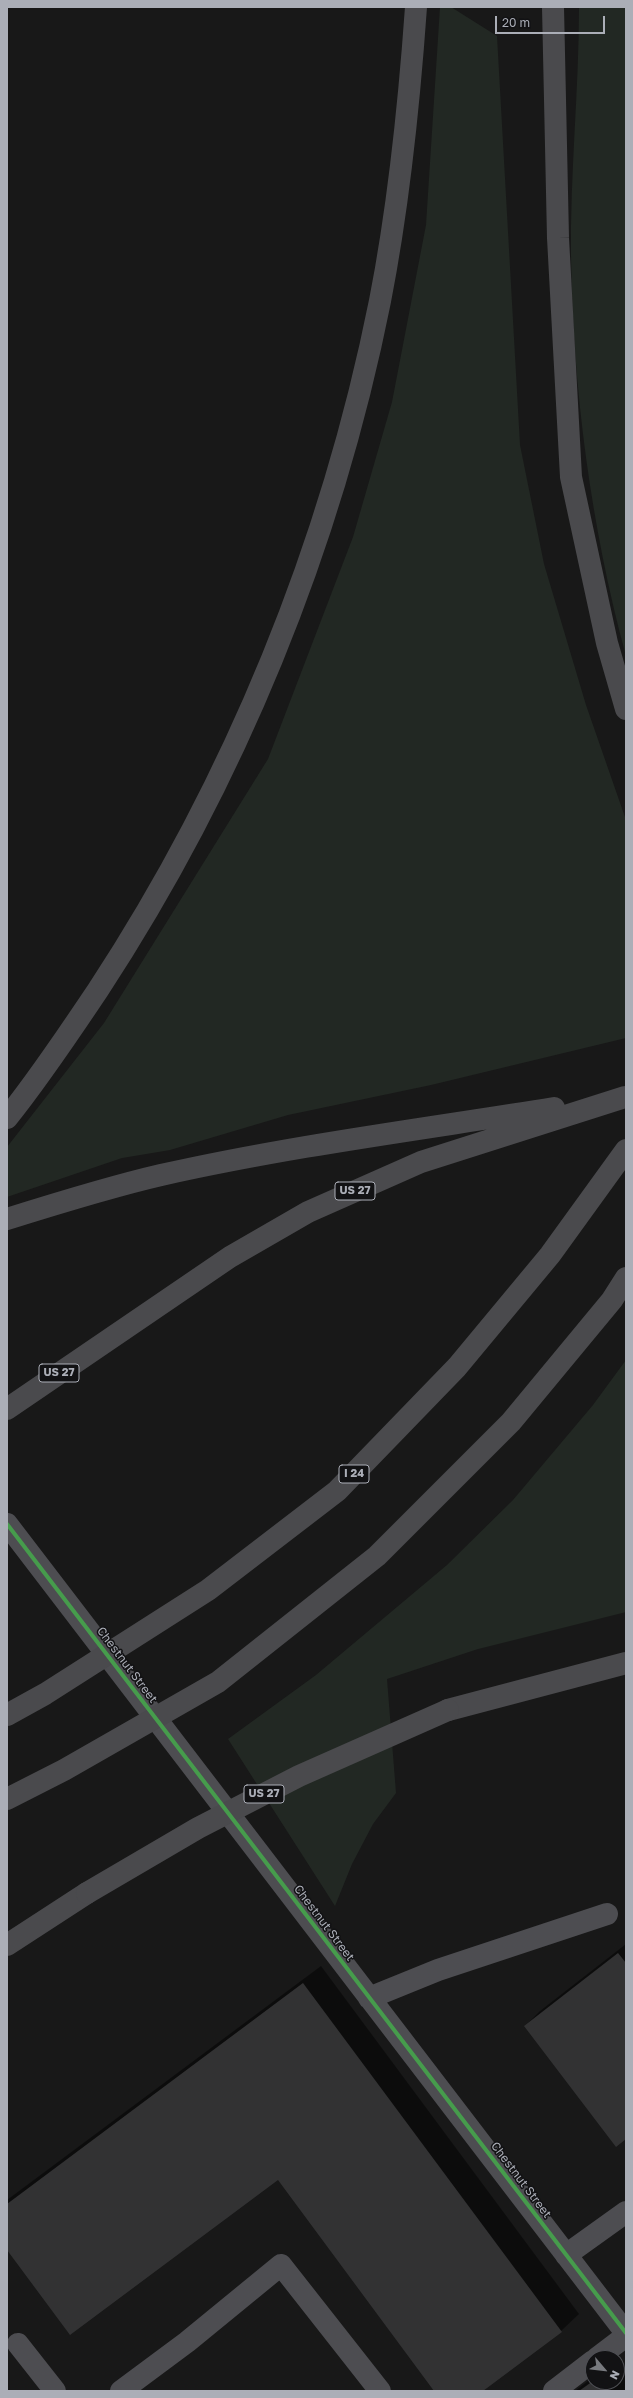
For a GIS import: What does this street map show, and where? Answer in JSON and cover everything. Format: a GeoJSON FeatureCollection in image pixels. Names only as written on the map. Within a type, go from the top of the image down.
{"type":"FeatureCollection","features":[{"type":"Feature","properties":{"kind":"highway"},"geometry":{"type":"LineString","coordinates":[[7,1118],[76,1023],[127,945],[178,858],[231,754],[266,676],[301,584],[333,491],[359,396],[380,300],[397,203],[407,121],[416,7]]}},
{"type":"Feature","properties":{"kind":"highway"},"geometry":{"type":"LineString","coordinates":[[553,7],[555,29],[558,238],[571,477],[607,642],[626,709]]}},
{"type":"Feature","properties":{"kind":"highway"},"geometry":{"type":"LineString","coordinates":[[7,1219],[66,1201],[160,1176],[237,1159],[626,1097]]}},
{"type":"Feature","properties":{"kind":"highway","name":"US 27"},"geometry":{"type":"LineString","coordinates":[[7,1409],[230,1257],[308,1212],[421,1162],[626,1097]]}},
{"type":"Feature","properties":{"kind":"highway","name":"I 24"},"geometry":{"type":"LineString","coordinates":[[7,1715],[45,1694],[208,1590],[337,1491],[457,1367],[550,1255],[626,1150]]}},
{"type":"Feature","properties":{"kind":"highway"},"geometry":{"type":"LineString","coordinates":[[7,1799],[64,1770],[218,1682],[377,1556],[511,1422],[612,1300],[626,1278]]}},
{"type":"Feature","properties":{"kind":"highway","name":"US 27"},"geometry":{"type":"LineString","coordinates":[[7,1945],[87,1893],[198,1828],[299,1776],[448,1710],[626,1663]]}},
{"type":"Feature","properties":{"kind":"street","name":"Chestnut Street"},"geometry":{"type":"LineString","coordinates":[[7,1524],[626,2334]]}},
{"type":"Feature","properties":{"kind":"street"},"geometry":{"type":"LineString","coordinates":[[369,1998],[438,1970],[608,1914]]}},
{"type":"Feature","properties":{"kind":"street"},"geometry":{"type":"LineString","coordinates":[[566,2255],[626,2212]]}},
{"type":"Feature","properties":{"kind":"street"},"geometry":{"type":"LineString","coordinates":[[121,2391],[187,2342],[281,2265],[380,2391]]}},
{"type":"Feature","properties":{"kind":"street"},"geometry":{"type":"LineString","coordinates":[[607,2350],[626,2334]]}},
{"type":"Feature","properties":{"kind":"street"},"geometry":{"type":"LineString","coordinates":[[18,2344],[55,2391]]}},
{"type":"Feature","properties":{"kind":"street"},"geometry":{"type":"LineString","coordinates":[[554,2391],[585,2367]]}},
{"type":"Feature","properties":{"kind":"shaded area"},"geometry":{"type":"Polygon","coordinates":[[[440,7],[451,7],[497,36],[520,445],[544,564],[586,705],[626,820],[626,1038],[431,1085],[288,1115],[170,1150],[122,1158],[7,1197],[7,1147],[104,1023],[268,759],[353,537],[392,402],[426,225],[440,7]]]}},
{"type":"Feature","properties":{"kind":"shaded area"},"geometry":{"type":"Polygon","coordinates":[[[579,7],[626,7],[626,656],[603,558],[594,508],[586,458],[576,357],[571,225],[578,69],[579,7]]]}},
{"type":"Feature","properties":{"kind":"shaded area"},"geometry":{"type":"Polygon","coordinates":[[[626,1360],[626,1612],[478,1649],[387,1679],[396,1793],[373,1824],[352,1864],[335,1906],[228,1739],[316,1675],[447,1565],[513,1500],[593,1405],[626,1360]]]}},
{"type":"Feature","properties":{"kind":"building"},"geometry":{"type":"Polygon","coordinates":[[[618,1953],[626,1963],[626,2139],[616,2147],[524,2026],[618,1953]]]}},
{"type":"Feature","properties":{"kind":"building"},"geometry":{"type":"Polygon","coordinates":[[[303,1983],[562,2332],[483,2391],[434,2391],[278,2180],[70,2335],[7,2250],[7,2204],[303,1983]]]}},
{"type":"Feature","properties":{"kind":"building"},"geometry":{"type":"Polygon","coordinates":[[[585,2387],[585,2390],[606,2391],[579,2391],[585,2387]]]}},
{"type":"Feature","properties":{"kind":"cycle path"},"geometry":{"type":"LineString","coordinates":[[7,1524],[626,2333]]}}]}
